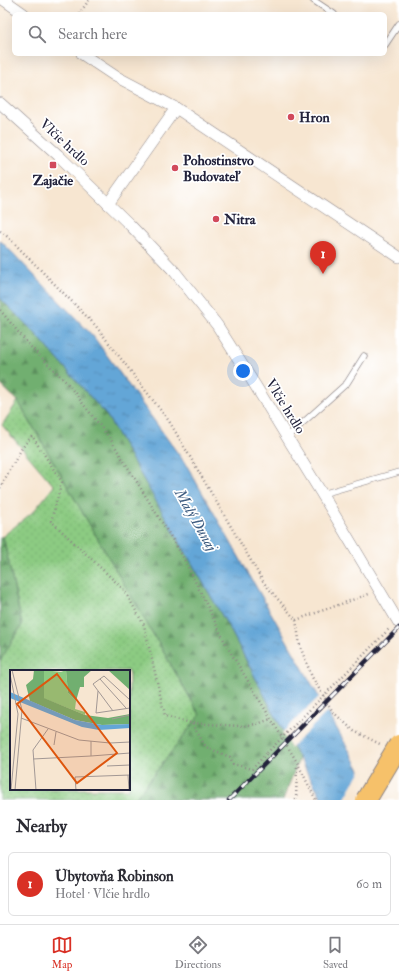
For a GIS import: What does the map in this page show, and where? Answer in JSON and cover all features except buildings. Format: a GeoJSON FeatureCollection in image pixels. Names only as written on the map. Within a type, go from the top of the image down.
{"type":"FeatureCollection","features":[{"type":"Feature","properties":{"kind":"highway"},"geometry":{"type":"LineString","coordinates":[[366,800],[392,746]]}},
{"type":"Feature","properties":{"kind":"street"},"geometry":{"type":"LineString","coordinates":[[4,0],[21,12]]}},
{"type":"Feature","properties":{"kind":"street"},"geometry":{"type":"LineString","coordinates":[[85,56],[116,76],[176,108],[399,257]]}},
{"type":"Feature","properties":{"kind":"street","name":"Vlčie hrdlo"},"geometry":{"type":"LineString","coordinates":[[0,103],[58,155],[175,272],[217,325],[322,494],[398,622]]}},
{"type":"Feature","properties":{"kind":"street"},"geometry":{"type":"LineString","coordinates":[[108,204],[176,108]]}},
{"type":"Feature","properties":{"kind":"lane"},"geometry":{"type":"LineString","coordinates":[[313,0],[331,12]]}},
{"type":"Feature","properties":{"kind":"lane"},"geometry":{"type":"LineString","coordinates":[[387,42],[399,24]]}},
{"type":"Feature","properties":{"kind":"lane"},"geometry":{"type":"LineString","coordinates":[[287,437],[347,382],[364,356]]}},
{"type":"Feature","properties":{"kind":"lane"},"geometry":{"type":"LineString","coordinates":[[322,494],[399,472]]}},
{"type":"Feature","properties":{"kind":"path"},"geometry":{"type":"LineString","coordinates":[[81,12],[89,0]]}},
{"type":"Feature","properties":{"kind":"path"},"geometry":{"type":"LineString","coordinates":[[0,230],[95,325],[169,421],[264,583],[296,620],[300,646],[312,677],[333,712],[354,731],[392,746]]}},
{"type":"Feature","properties":{"kind":"path"},"geometry":{"type":"LineString","coordinates":[[0,310],[29,344],[67,384],[111,440],[182,555],[228,648],[297,762],[316,800]]}},
{"type":"Feature","properties":{"kind":"path"},"geometry":{"type":"LineString","coordinates":[[0,488],[22,448],[32,436],[62,482],[51,521],[124,590],[144,625],[165,716],[191,723],[240,726],[257,724],[271,718]]}},
{"type":"Feature","properties":{"kind":"path"},"geometry":{"type":"LineString","coordinates":[[296,620],[379,590]]}},
{"type":"Feature","properties":{"kind":"path"},"geometry":{"type":"LineString","coordinates":[[191,723],[206,747],[230,757],[233,764],[252,769],[398,622]]}},
{"type":"Feature","properties":{"kind":"path"},"geometry":{"type":"LineString","coordinates":[[296,800],[297,762]]}},
{"type":"Feature","properties":{"kind":"green space"},"geometry":{"type":"Polygon","coordinates":[[[0,298],[35,333],[107,416],[231,631],[299,759],[283,800],[134,800],[200,715],[18,401],[0,384],[0,298]]]}},
{"type":"Feature","properties":{"kind":"green space"},"geometry":{"type":"Polygon","coordinates":[[[18,401],[200,715],[134,800],[0,800],[0,661],[22,625],[3,536],[34,511],[54,486],[2,425],[18,401]]]}},
{"type":"Feature","properties":{"kind":"green space"},"geometry":{"type":"Polygon","coordinates":[[[3,536],[22,625],[0,661],[0,538],[3,536]]]}},
{"type":"Feature","properties":{"kind":"water","name":"Malý Dunaj"},"geometry":{"type":"Polygon","coordinates":[[[0,240],[93,336],[187,466],[377,800],[323,800],[280,725],[231,631],[107,416],[35,333],[0,298],[0,240]]]}},
{"type":"Feature","properties":{"kind":"pier"},"geometry":{"type":"Polygon","coordinates":[[[321,695],[329,710],[291,748],[282,733],[321,695]]]}},
{"type":"Feature","properties":{"kind":"pier"},"geometry":{"type":"Polygon","coordinates":[[[362,768],[379,800],[344,800],[361,770],[362,768]]]}},
{"type":"Feature","properties":{"kind":"railway"},"geometry":{"type":"LineString","coordinates":[[229,800],[399,628]]}},
{"type":"Feature","properties":{"kind":"place","name":"Hron"},"geometry":{"type":"Point","coordinates":[291,117]}},
{"type":"Feature","properties":{"kind":"place","name":"Zajačie"},"geometry":{"type":"Point","coordinates":[53,165]}},
{"type":"Feature","properties":{"kind":"place","name":"Pohostinstvo Budovateľ"},"geometry":{"type":"Point","coordinates":[175,168]}},
{"type":"Feature","properties":{"kind":"place","name":"Nitra"},"geometry":{"type":"Point","coordinates":[216,219]}},
{"type":"Feature","properties":{"kind":"place","name":"Ubytovňa Robinson"},"geometry":{"type":"Point","coordinates":[323,274]}}]}
